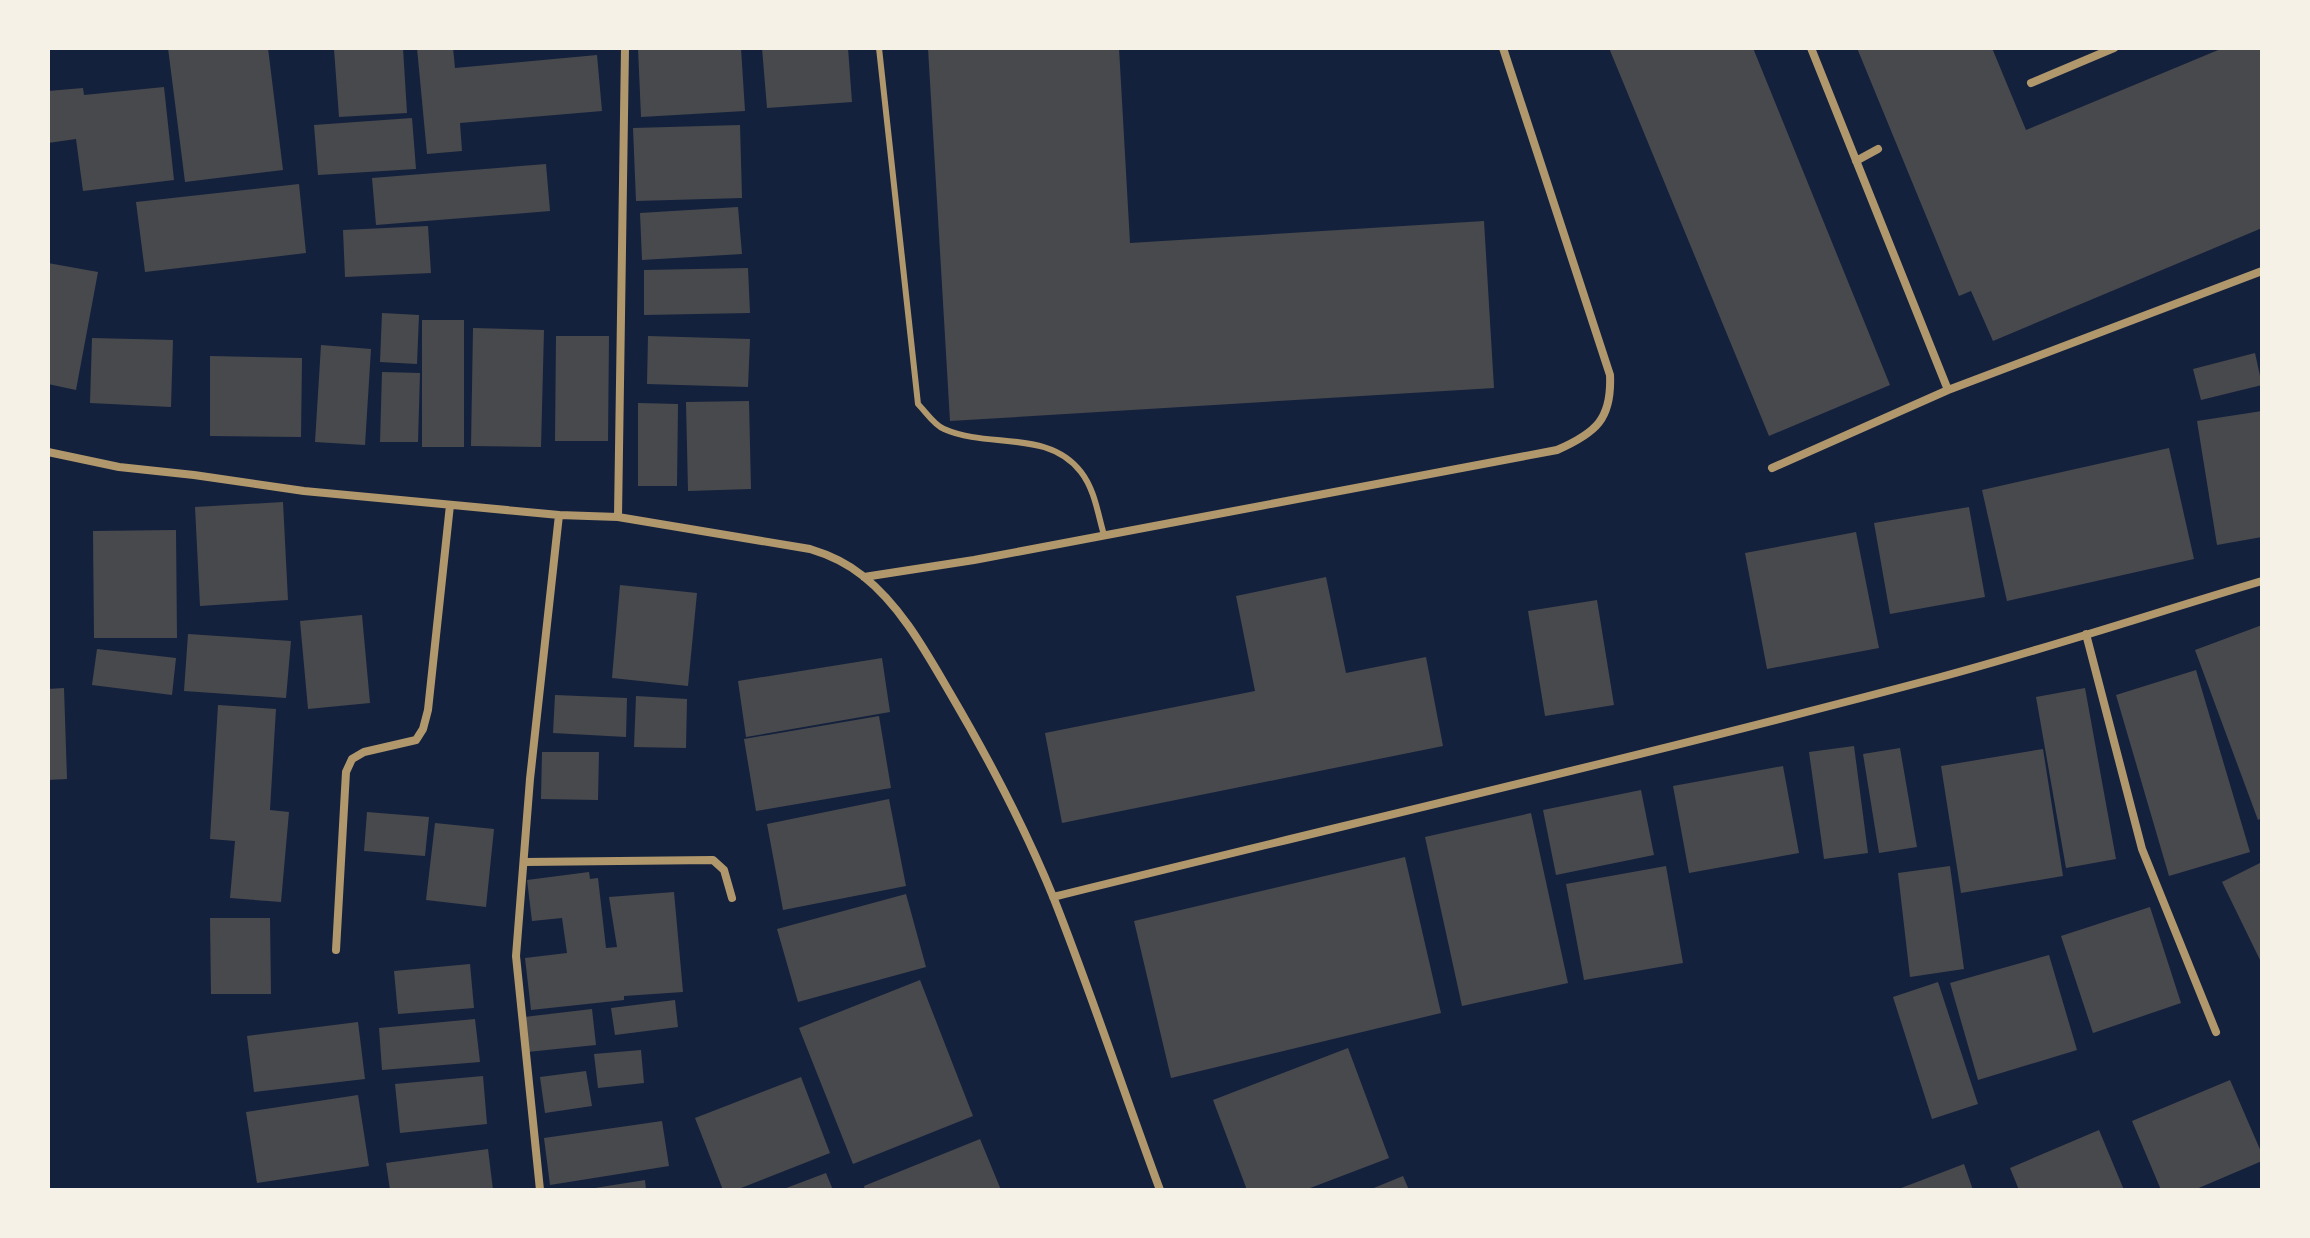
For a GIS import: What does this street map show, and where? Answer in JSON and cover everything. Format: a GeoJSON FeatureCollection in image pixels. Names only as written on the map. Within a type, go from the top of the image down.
{"type":"FeatureCollection","features":[{"type":"Feature","properties":{"kind":"street"},"geometry":{"type":"LineString","coordinates":[[618,517],[625,48]]}},
{"type":"Feature","properties":{"kind":"street"},"geometry":{"type":"LineString","coordinates":[[864,577],[974,560],[1557,450],[1585,438],[1603,419],[1611,397],[1610,375],[1503,48]]}},
{"type":"Feature","properties":{"kind":"street"},"geometry":{"type":"LineString","coordinates":[[1811,48],[1948,390]]}},
{"type":"Feature","properties":{"kind":"street"},"geometry":{"type":"LineString","coordinates":[[2031,83],[2114,48]]}},
{"type":"Feature","properties":{"kind":"street"},"geometry":{"type":"LineString","coordinates":[[1856,161],[1878,149]]}},
{"type":"Feature","properties":{"kind":"street"},"geometry":{"type":"LineString","coordinates":[[1772,468],[1948,390],[2262,271]]}},
{"type":"Feature","properties":{"kind":"street"},"geometry":{"type":"LineString","coordinates":[[48,452],[119,467],[304,491],[559,515],[618,517],[810,549],[832,556],[864,577],[903,619],[932,661],[970,727],[1053,897],[1160,1190]]}},
{"type":"Feature","properties":{"kind":"street"},"geometry":{"type":"LineString","coordinates":[[336,950],[346,772],[352,759],[364,752],[416,740],[423,729],[428,710],[450,505]]}},
{"type":"Feature","properties":{"kind":"street"},"geometry":{"type":"LineString","coordinates":[[540,1190],[516,956],[530,779],[559,515]]}},
{"type":"Feature","properties":{"kind":"street"},"geometry":{"type":"LineString","coordinates":[[1053,897],[1416,807],[1609,763],[1941,677],[2262,581]]}},
{"type":"Feature","properties":{"kind":"street"},"geometry":{"type":"LineString","coordinates":[[2086,634],[2142,849],[2216,1032]]}},
{"type":"Feature","properties":{"kind":"street"},"geometry":{"type":"LineString","coordinates":[[525,862],[713,860],[724,870],[732,898]]}},
{"type":"Feature","properties":{"kind":"lane"},"geometry":{"type":"LineString","coordinates":[[879,48],[918,404],[941,429],[970,437],[1049,446],[1080,471],[1092,492],[1104,535]]}},
{"type":"Feature","properties":{"kind":"building"},"geometry":{"type":"Polygon","coordinates":[[[168,48],[268,48],[283,170],[185,182],[168,48]]]}},
{"type":"Feature","properties":{"kind":"building"},"geometry":{"type":"Polygon","coordinates":[[[403,48],[407,113],[339,117],[334,49],[403,48]]]}},
{"type":"Feature","properties":{"kind":"building"},"geometry":{"type":"Polygon","coordinates":[[[417,48],[453,48],[455,68],[597,55],[602,111],[460,123],[462,151],[427,154],[417,48]]]}},
{"type":"Feature","properties":{"kind":"building"},"geometry":{"type":"Polygon","coordinates":[[[638,48],[741,48],[745,111],[641,117],[638,48]]]}},
{"type":"Feature","properties":{"kind":"building"},"geometry":{"type":"Polygon","coordinates":[[[762,48],[848,48],[852,102],[767,108],[762,48]]]}},
{"type":"Feature","properties":{"kind":"building"},"geometry":{"type":"Polygon","coordinates":[[[928,48],[1119,48],[1130,243],[1484,221],[1494,388],[950,421],[928,48]]]}},
{"type":"Feature","properties":{"kind":"building"},"geometry":{"type":"Polygon","coordinates":[[[1609,48],[1753,48],[1890,385],[1769,436],[1609,48]]]}},
{"type":"Feature","properties":{"kind":"building"},"geometry":{"type":"Polygon","coordinates":[[[1857,48],[1992,48],[2026,130],[2223,48],[2262,48],[2262,228],[1993,341],[1971,291],[1959,296],[1857,48]]]}},
{"type":"Feature","properties":{"kind":"building"},"geometry":{"type":"Polygon","coordinates":[[[164,87],[174,180],[83,191],[76,139],[48,143],[48,91],[83,88],[84,95],[164,87]]]}},
{"type":"Feature","properties":{"kind":"building"},"geometry":{"type":"Polygon","coordinates":[[[412,118],[416,169],[318,175],[314,125],[412,118]]]}},
{"type":"Feature","properties":{"kind":"building"},"geometry":{"type":"Polygon","coordinates":[[[740,125],[742,198],[636,201],[633,128],[740,125]]]}},
{"type":"Feature","properties":{"kind":"building"},"geometry":{"type":"Polygon","coordinates":[[[546,164],[550,211],[376,225],[372,178],[546,164]]]}},
{"type":"Feature","properties":{"kind":"building"},"geometry":{"type":"Polygon","coordinates":[[[299,184],[306,253],[145,272],[136,202],[299,184]]]}},
{"type":"Feature","properties":{"kind":"building"},"geometry":{"type":"Polygon","coordinates":[[[738,207],[742,254],[642,260],[640,213],[738,207]]]}},
{"type":"Feature","properties":{"kind":"building"},"geometry":{"type":"Polygon","coordinates":[[[428,226],[431,273],[345,277],[343,230],[428,226]]]}},
{"type":"Feature","properties":{"kind":"building"},"geometry":{"type":"Polygon","coordinates":[[[48,263],[98,272],[76,390],[48,384],[48,263]]]}},
{"type":"Feature","properties":{"kind":"building"},"geometry":{"type":"Polygon","coordinates":[[[748,268],[750,313],[644,315],[644,270],[748,268]]]}},
{"type":"Feature","properties":{"kind":"building"},"geometry":{"type":"Polygon","coordinates":[[[382,313],[419,315],[417,364],[380,362],[382,313]]]}},
{"type":"Feature","properties":{"kind":"building"},"geometry":{"type":"Polygon","coordinates":[[[422,320],[464,320],[464,447],[422,447],[422,320]]]}},
{"type":"Feature","properties":{"kind":"building"},"geometry":{"type":"Polygon","coordinates":[[[473,328],[544,330],[541,447],[471,446],[473,328]]]}},
{"type":"Feature","properties":{"kind":"building"},"geometry":{"type":"Polygon","coordinates":[[[556,336],[609,336],[608,441],[555,441],[556,336]]]}},
{"type":"Feature","properties":{"kind":"building"},"geometry":{"type":"Polygon","coordinates":[[[648,336],[750,339],[748,387],[647,384],[648,336]]]}},
{"type":"Feature","properties":{"kind":"building"},"geometry":{"type":"Polygon","coordinates":[[[92,338],[173,340],[171,407],[90,403],[92,338]]]}},
{"type":"Feature","properties":{"kind":"building"},"geometry":{"type":"Polygon","coordinates":[[[321,345],[371,349],[365,445],[315,442],[321,345]]]}},
{"type":"Feature","properties":{"kind":"building"},"geometry":{"type":"Polygon","coordinates":[[[2255,353],[2262,385],[2201,400],[2193,369],[2255,353]]]}},
{"type":"Feature","properties":{"kind":"building"},"geometry":{"type":"Polygon","coordinates":[[[210,356],[302,358],[301,437],[210,436],[210,356]]]}},
{"type":"Feature","properties":{"kind":"building"},"geometry":{"type":"Polygon","coordinates":[[[382,372],[420,373],[418,442],[380,442],[382,372]]]}},
{"type":"Feature","properties":{"kind":"building"},"geometry":{"type":"Polygon","coordinates":[[[749,401],[751,489],[688,491],[686,402],[749,401]]]}},
{"type":"Feature","properties":{"kind":"building"},"geometry":{"type":"Polygon","coordinates":[[[638,403],[678,404],[677,486],[638,486],[638,403]]]}},
{"type":"Feature","properties":{"kind":"building"},"geometry":{"type":"Polygon","coordinates":[[[2262,411],[2262,537],[2217,545],[2197,421],[2262,411]]]}},
{"type":"Feature","properties":{"kind":"building"},"geometry":{"type":"Polygon","coordinates":[[[2169,448],[2194,559],[2007,601],[1982,490],[2169,448]]]}},
{"type":"Feature","properties":{"kind":"building"},"geometry":{"type":"Polygon","coordinates":[[[283,502],[288,600],[200,606],[195,507],[283,502]]]}},
{"type":"Feature","properties":{"kind":"building"},"geometry":{"type":"Polygon","coordinates":[[[1969,507],[1985,597],[1890,614],[1874,523],[1969,507]]]}},
{"type":"Feature","properties":{"kind":"building"},"geometry":{"type":"Polygon","coordinates":[[[176,530],[177,638],[94,638],[93,531],[176,530]]]}},
{"type":"Feature","properties":{"kind":"building"},"geometry":{"type":"Polygon","coordinates":[[[1856,532],[1879,648],[1767,669],[1745,553],[1856,532]]]}},
{"type":"Feature","properties":{"kind":"building"},"geometry":{"type":"Polygon","coordinates":[[[1326,577],[1346,673],[1426,657],[1443,746],[1062,823],[1045,733],[1255,691],[1236,596],[1326,577]]]}},
{"type":"Feature","properties":{"kind":"building"},"geometry":{"type":"Polygon","coordinates":[[[620,585],[697,593],[688,686],[612,678],[620,585]]]}},
{"type":"Feature","properties":{"kind":"building"},"geometry":{"type":"Polygon","coordinates":[[[1597,600],[1614,705],[1545,716],[1528,611],[1597,600]]]}},
{"type":"Feature","properties":{"kind":"building"},"geometry":{"type":"Polygon","coordinates":[[[362,615],[370,703],[308,709],[300,621],[362,615]]]}},
{"type":"Feature","properties":{"kind":"building"},"geometry":{"type":"Polygon","coordinates":[[[2262,625],[2262,818],[2258,820],[2195,650],[2262,625]]]}},
{"type":"Feature","properties":{"kind":"building"},"geometry":{"type":"Polygon","coordinates":[[[188,634],[291,641],[286,698],[184,691],[188,634]]]}},
{"type":"Feature","properties":{"kind":"building"},"geometry":{"type":"Polygon","coordinates":[[[97,649],[176,658],[172,695],[92,685],[97,649]]]}},
{"type":"Feature","properties":{"kind":"building"},"geometry":{"type":"Polygon","coordinates":[[[882,658],[890,712],[746,737],[738,681],[882,658]]]}},
{"type":"Feature","properties":{"kind":"building"},"geometry":{"type":"Polygon","coordinates":[[[2196,670],[2250,852],[2169,876],[2116,695],[2196,670]]]}},
{"type":"Feature","properties":{"kind":"building"},"geometry":{"type":"Polygon","coordinates":[[[64,688],[67,779],[48,780],[48,689],[64,688]]]}},
{"type":"Feature","properties":{"kind":"building"},"geometry":{"type":"Polygon","coordinates":[[[2085,688],[2116,859],[2066,868],[2036,697],[2085,688]]]}},
{"type":"Feature","properties":{"kind":"building"},"geometry":{"type":"Polygon","coordinates":[[[555,695],[627,698],[626,737],[553,733],[555,695]]]}},
{"type":"Feature","properties":{"kind":"building"},"geometry":{"type":"Polygon","coordinates":[[[636,696],[687,699],[686,748],[634,747],[636,696]]]}},
{"type":"Feature","properties":{"kind":"building"},"geometry":{"type":"Polygon","coordinates":[[[218,705],[276,709],[270,810],[289,812],[281,902],[230,898],[235,841],[210,839],[218,705]]]}},
{"type":"Feature","properties":{"kind":"building"},"geometry":{"type":"Polygon","coordinates":[[[879,716],[891,788],[756,811],[744,739],[879,716]]]}},
{"type":"Feature","properties":{"kind":"building"},"geometry":{"type":"Polygon","coordinates":[[[1854,746],[1868,853],[1824,859],[1809,752],[1854,746]]]}},
{"type":"Feature","properties":{"kind":"building"},"geometry":{"type":"Polygon","coordinates":[[[1900,748],[1917,847],[1879,853],[1863,754],[1900,748]]]}},
{"type":"Feature","properties":{"kind":"building"},"geometry":{"type":"Polygon","coordinates":[[[2043,749],[2063,876],[1961,893],[1941,766],[2043,749]]]}},
{"type":"Feature","properties":{"kind":"building"},"geometry":{"type":"Polygon","coordinates":[[[542,752],[599,752],[598,800],[541,799],[542,752]]]}},
{"type":"Feature","properties":{"kind":"building"},"geometry":{"type":"Polygon","coordinates":[[[1783,766],[1799,853],[1689,873],[1673,786],[1783,766]]]}},
{"type":"Feature","properties":{"kind":"building"},"geometry":{"type":"Polygon","coordinates":[[[1641,790],[1654,855],[1556,875],[1543,810],[1641,790]]]}},
{"type":"Feature","properties":{"kind":"building"},"geometry":{"type":"Polygon","coordinates":[[[889,799],[906,886],[783,910],[767,824],[889,799]]]}},
{"type":"Feature","properties":{"kind":"building"},"geometry":{"type":"Polygon","coordinates":[[[367,812],[429,817],[425,856],[364,851],[367,812]]]}},
{"type":"Feature","properties":{"kind":"building"},"geometry":{"type":"Polygon","coordinates":[[[1531,813],[1568,983],[1462,1006],[1425,837],[1531,813]]]}},
{"type":"Feature","properties":{"kind":"building"},"geometry":{"type":"Polygon","coordinates":[[[435,823],[494,829],[486,907],[426,900],[435,823]]]}},
{"type":"Feature","properties":{"kind":"building"},"geometry":{"type":"Polygon","coordinates":[[[1405,857],[1441,1013],[1171,1078],[1134,921],[1405,857]]]}},
{"type":"Feature","properties":{"kind":"building"},"geometry":{"type":"Polygon","coordinates":[[[2262,862],[2262,964],[2222,882],[2262,862]]]}},
{"type":"Feature","properties":{"kind":"building"},"geometry":{"type":"Polygon","coordinates":[[[1666,866],[1683,963],[1584,980],[1566,884],[1666,866]]]}},
{"type":"Feature","properties":{"kind":"building"},"geometry":{"type":"Polygon","coordinates":[[[1950,866],[1964,969],[1910,977],[1898,873],[1950,866]]]}},
{"type":"Feature","properties":{"kind":"building"},"geometry":{"type":"Polygon","coordinates":[[[589,872],[590,879],[598,878],[606,948],[617,947],[609,897],[674,892],[683,992],[624,996],[624,1000],[531,1010],[525,958],[567,953],[562,918],[532,921],[527,880],[589,872]]]}},
{"type":"Feature","properties":{"kind":"building"},"geometry":{"type":"Polygon","coordinates":[[[906,894],[926,967],[798,1002],[777,929],[906,894]]]}},
{"type":"Feature","properties":{"kind":"building"},"geometry":{"type":"Polygon","coordinates":[[[2150,907],[2181,1003],[2093,1033],[2061,936],[2150,907]]]}},
{"type":"Feature","properties":{"kind":"building"},"geometry":{"type":"Polygon","coordinates":[[[210,918],[270,918],[271,994],[211,994],[210,918]]]}},
{"type":"Feature","properties":{"kind":"building"},"geometry":{"type":"Polygon","coordinates":[[[2049,955],[2077,1050],[1978,1080],[1950,983],[2049,955]]]}},
{"type":"Feature","properties":{"kind":"building"},"geometry":{"type":"Polygon","coordinates":[[[470,964],[474,1008],[398,1014],[394,971],[470,964]]]}},
{"type":"Feature","properties":{"kind":"building"},"geometry":{"type":"Polygon","coordinates":[[[920,980],[973,1116],[853,1164],[799,1028],[920,980]]]}},
{"type":"Feature","properties":{"kind":"building"},"geometry":{"type":"Polygon","coordinates":[[[1938,982],[1978,1104],[1932,1119],[1893,997],[1938,982]]]}},
{"type":"Feature","properties":{"kind":"building"},"geometry":{"type":"Polygon","coordinates":[[[675,1000],[678,1027],[615,1035],[611,1008],[675,1000]]]}},
{"type":"Feature","properties":{"kind":"building"},"geometry":{"type":"Polygon","coordinates":[[[592,1009],[596,1045],[527,1052],[524,1017],[592,1009]]]}},
{"type":"Feature","properties":{"kind":"building"},"geometry":{"type":"Polygon","coordinates":[[[475,1019],[480,1062],[382,1070],[379,1028],[475,1019]]]}},
{"type":"Feature","properties":{"kind":"building"},"geometry":{"type":"Polygon","coordinates":[[[358,1022],[365,1079],[254,1092],[247,1036],[358,1022]]]}},
{"type":"Feature","properties":{"kind":"building"},"geometry":{"type":"Polygon","coordinates":[[[1348,1048],[1389,1158],[1305,1190],[1247,1190],[1213,1100],[1348,1048]]]}},
{"type":"Feature","properties":{"kind":"building"},"geometry":{"type":"Polygon","coordinates":[[[641,1050],[644,1083],[598,1088],[594,1054],[641,1050]]]}},
{"type":"Feature","properties":{"kind":"building"},"geometry":{"type":"Polygon","coordinates":[[[586,1071],[592,1106],[545,1113],[540,1077],[586,1071]]]}},
{"type":"Feature","properties":{"kind":"building"},"geometry":{"type":"Polygon","coordinates":[[[483,1076],[487,1124],[400,1133],[395,1084],[483,1076]]]}},
{"type":"Feature","properties":{"kind":"building"},"geometry":{"type":"Polygon","coordinates":[[[801,1077],[830,1153],[736,1190],[723,1190],[695,1118],[801,1077]]]}},
{"type":"Feature","properties":{"kind":"building"},"geometry":{"type":"Polygon","coordinates":[[[2230,1080],[2262,1154],[2262,1161],[2194,1190],[2161,1190],[2132,1121],[2230,1080]]]}},
{"type":"Feature","properties":{"kind":"building"},"geometry":{"type":"Polygon","coordinates":[[[358,1095],[369,1166],[257,1183],[246,1112],[358,1095]]]}},
{"type":"Feature","properties":{"kind":"building"},"geometry":{"type":"Polygon","coordinates":[[[662,1121],[669,1166],[550,1185],[544,1138],[662,1121]]]}},
{"type":"Feature","properties":{"kind":"building"},"geometry":{"type":"Polygon","coordinates":[[[2099,1130],[2124,1190],[2019,1190],[2010,1168],[2099,1130]]]}},
{"type":"Feature","properties":{"kind":"building"},"geometry":{"type":"Polygon","coordinates":[[[980,1139],[1001,1190],[865,1190],[864,1186],[980,1139]]]}},
{"type":"Feature","properties":{"kind":"building"},"geometry":{"type":"Polygon","coordinates":[[[488,1149],[493,1190],[390,1190],[386,1163],[488,1149]]]}},
{"type":"Feature","properties":{"kind":"building"},"geometry":{"type":"Polygon","coordinates":[[[1964,1164],[1973,1190],[1896,1190],[1964,1164]]]}},
{"type":"Feature","properties":{"kind":"building"},"geometry":{"type":"Polygon","coordinates":[[[826,1173],[833,1190],[781,1190],[826,1173]]]}},
{"type":"Feature","properties":{"kind":"building"},"geometry":{"type":"Polygon","coordinates":[[[1403,1176],[1409,1190],[1369,1190],[1403,1176]]]}},
{"type":"Feature","properties":{"kind":"building"},"geometry":{"type":"Polygon","coordinates":[[[645,1180],[646,1190],[595,1190],[595,1188],[645,1180]]]}}]}
